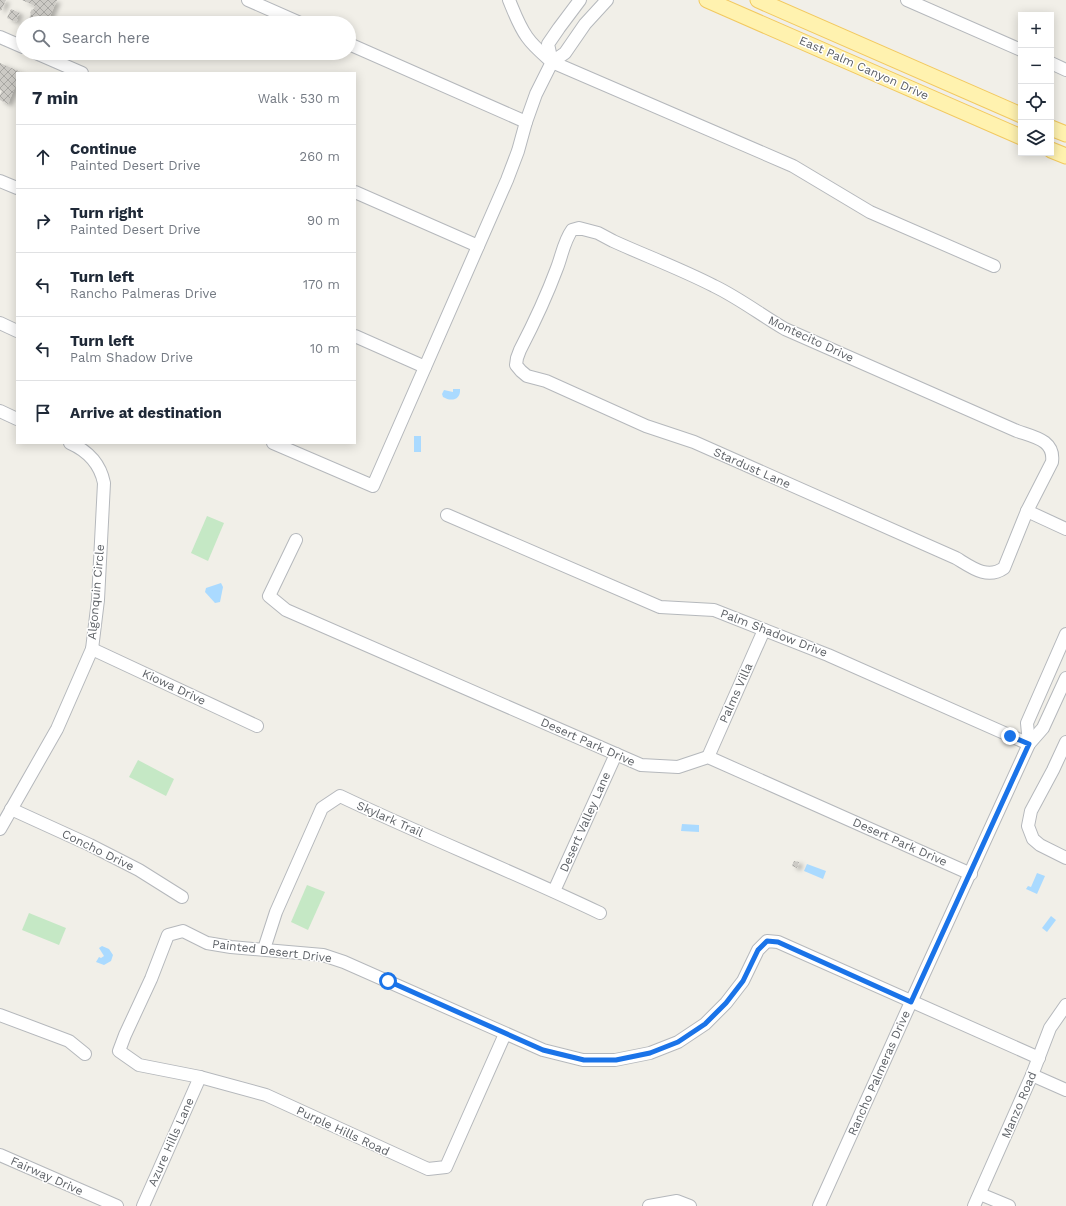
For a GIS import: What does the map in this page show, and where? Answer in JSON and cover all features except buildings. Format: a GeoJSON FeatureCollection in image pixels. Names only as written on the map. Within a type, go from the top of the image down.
{"type":"FeatureCollection","features":[{"type":"Feature","properties":{"kind":"main road","name":"East Palm Canyon Drive"},"geometry":{"type":"LineString","coordinates":[[707,0],[1018,136]]}},
{"type":"Feature","properties":{"kind":"main road","name":"East Palm Canyon Drive"},"geometry":{"type":"LineString","coordinates":[[758,0],[1018,114]]}},
{"type":"Feature","properties":{"kind":"main road"},"geometry":{"type":"LineString","coordinates":[[1054,129],[1066,134]]}},
{"type":"Feature","properties":{"kind":"main road"},"geometry":{"type":"LineString","coordinates":[[1054,151],[1066,156]]}},
{"type":"Feature","properties":{"kind":"street"},"geometry":{"type":"LineString","coordinates":[[248,0],[284,16]]}},
{"type":"Feature","properties":{"kind":"street"},"geometry":{"type":"LineString","coordinates":[[509,0],[526,37],[552,62],[793,166],[870,212],[994,266]]}},
{"type":"Feature","properties":{"kind":"street"},"geometry":{"type":"LineString","coordinates":[[552,62],[548,44],[558,28],[580,0]]}},
{"type":"Feature","properties":{"kind":"street"},"geometry":{"type":"LineString","coordinates":[[275,444],[372,486],[507,180],[536,94],[552,62],[565,53],[585,24],[607,0]]}},
{"type":"Feature","properties":{"kind":"street"},"geometry":{"type":"LineString","coordinates":[[907,0],[1018,49]]}},
{"type":"Feature","properties":{"kind":"street"},"geometry":{"type":"LineString","coordinates":[[0,37],[16,44]]}},
{"type":"Feature","properties":{"kind":"street"},"geometry":{"type":"LineString","coordinates":[[356,47],[526,122]]}},
{"type":"Feature","properties":{"kind":"street"},"geometry":{"type":"LineString","coordinates":[[52,60],[80,72]]}},
{"type":"Feature","properties":{"kind":"street"},"geometry":{"type":"LineString","coordinates":[[1054,64],[1066,70]]}},
{"type":"Feature","properties":{"kind":"street"},"geometry":{"type":"LineString","coordinates":[[0,181],[16,188]]}},
{"type":"Feature","properties":{"kind":"street"},"geometry":{"type":"LineString","coordinates":[[356,192],[478,246]]}},
{"type":"Feature","properties":{"kind":"street","name":"Montecito Drive"},"geometry":{"type":"LineString","coordinates":[[547,293],[568,236],[572,230],[579,228],[598,233],[713,285],[785,329],[1017,431],[1042,440],[1049,446],[1053,454],[1052,462],[1027,511]]}},
{"type":"Feature","properties":{"kind":"street","name":"Stardust Lane"},"geometry":{"type":"LineString","coordinates":[[547,293],[517,358],[516,365],[527,376],[546,381],[646,426],[694,442],[956,558],[977,571],[986,574],[995,573],[1004,568],[1027,511]]}},
{"type":"Feature","properties":{"kind":"street"},"geometry":{"type":"LineString","coordinates":[[0,323],[16,331]]}},
{"type":"Feature","properties":{"kind":"street"},"geometry":{"type":"LineString","coordinates":[[356,336],[425,367]]}},
{"type":"Feature","properties":{"kind":"street"},"geometry":{"type":"LineString","coordinates":[[0,411],[16,419]]}},
{"type":"Feature","properties":{"kind":"street","name":"Algonquin Circle"},"geometry":{"type":"LineString","coordinates":[[0,829],[57,729],[92,649],[98,600],[104,483],[102,472],[91,456],[81,448],[72,444]]}},
{"type":"Feature","properties":{"kind":"street"},"geometry":{"type":"LineString","coordinates":[[1027,511],[1066,529]]}},
{"type":"Feature","properties":{"kind":"street","name":"Palm Shadow Drive"},"geometry":{"type":"LineString","coordinates":[[446,515],[660,607],[714,610],[828,655],[1029,744]]}},
{"type":"Feature","properties":{"kind":"street","name":"Desert Park Drive"},"geometry":{"type":"LineString","coordinates":[[296,540],[269,596],[286,610],[641,765],[678,766],[708,757],[971,874]]}},
{"type":"Feature","properties":{"kind":"street","name":"Palms Villa"},"geometry":{"type":"LineString","coordinates":[[708,757],[764,630]]}},
{"type":"Feature","properties":{"kind":"street","name":"Rancho Palmeras Drive"},"geometry":{"type":"LineString","coordinates":[[1029,744],[1027,723],[1066,634]]}},
{"type":"Feature","properties":{"kind":"street","name":"Kiowa Drive"},"geometry":{"type":"LineString","coordinates":[[92,649],[257,726]]}},
{"type":"Feature","properties":{"kind":"street","name":"Rancho Palmeras Drive"},"geometry":{"type":"LineString","coordinates":[[819,1206],[1029,744],[1043,728],[1066,678]]}},
{"type":"Feature","properties":{"kind":"street"},"geometry":{"type":"LineString","coordinates":[[1066,742],[1031,811],[1028,826],[1033,838],[1040,845],[1066,858]]}},
{"type":"Feature","properties":{"kind":"street","name":"Desert Valley Lane"},"geometry":{"type":"LineString","coordinates":[[554,891],[616,754]]}},
{"type":"Feature","properties":{"kind":"street","name":"Skylark Trail"},"geometry":{"type":"LineString","coordinates":[[264,949],[276,912],[322,808],[340,796],[600,913]]}},
{"type":"Feature","properties":{"kind":"street","name":"Concho Drive"},"geometry":{"type":"LineString","coordinates":[[11,809],[90,845],[139,870],[182,897]]}},
{"type":"Feature","properties":{"kind":"street","name":"Painted Desert Drive"},"geometry":{"type":"LineString","coordinates":[[125,1035],[151,979],[168,935],[183,931],[207,943],[231,947],[323,955],[344,962],[543,1050],[584,1060],[616,1060],[650,1053],[678,1042],[705,1024],[726,1003],[743,981],[758,950],[767,941],[778,942],[1039,1058]]}},
{"type":"Feature","properties":{"kind":"street","name":"Manzo Road"},"geometry":{"type":"LineString","coordinates":[[974,1206],[1032,1075],[1050,1028],[1066,1005]]}},
{"type":"Feature","properties":{"kind":"street"},"geometry":{"type":"LineString","coordinates":[[0,1015],[69,1041],[85,1054]]}},
{"type":"Feature","properties":{"kind":"street","name":"Purple Hills Road"},"geometry":{"type":"LineString","coordinates":[[125,1035],[119,1051],[139,1065],[200,1077],[266,1095],[428,1169],[446,1168],[505,1034]]}},
{"type":"Feature","properties":{"kind":"street"},"geometry":{"type":"LineString","coordinates":[[1032,1075],[1066,1090]]}},
{"type":"Feature","properties":{"kind":"street","name":"Azure Hills Lane"},"geometry":{"type":"LineString","coordinates":[[143,1206],[200,1077]]}},
{"type":"Feature","properties":{"kind":"street","name":"Fairway Drive"},"geometry":{"type":"LineString","coordinates":[[0,1155],[117,1206]]}},
{"type":"Feature","properties":{"kind":"street"},"geometry":{"type":"LineString","coordinates":[[980,1194],[1009,1206]]}},
{"type":"Feature","properties":{"kind":"street"},"geometry":{"type":"LineString","coordinates":[[649,1206],[677,1201],[690,1206]]}},
{"type":"Feature","properties":{"kind":"green space"},"geometry":{"type":"Polygon","coordinates":[[[207,516],[224,523],[208,561],[191,553],[207,516]]]}},
{"type":"Feature","properties":{"kind":"green space"},"geometry":{"type":"Polygon","coordinates":[[[138,760],[174,779],[166,796],[129,777],[138,760]]]}},
{"type":"Feature","properties":{"kind":"green space"},"geometry":{"type":"Polygon","coordinates":[[[307,885],[325,892],[308,930],[291,922],[307,885]]]}},
{"type":"Feature","properties":{"kind":"green space"},"geometry":{"type":"Polygon","coordinates":[[[29,913],[66,928],[59,945],[22,930],[29,913]]]}},
{"type":"Feature","properties":{"kind":"water"},"geometry":{"type":"Polygon","coordinates":[[[453,389],[460,389],[459,396],[457,398],[452,400],[443,397],[442,394],[444,390],[453,392],[453,389]]]}},
{"type":"Feature","properties":{"kind":"water"},"geometry":{"type":"Polygon","coordinates":[[[414,436],[421,436],[421,452],[414,452],[414,436]]]}},
{"type":"Feature","properties":{"kind":"water"},"geometry":{"type":"Polygon","coordinates":[[[221,583],[223,587],[220,602],[215,603],[205,592],[206,588],[221,583]]]}},
{"type":"Feature","properties":{"kind":"water"},"geometry":{"type":"Polygon","coordinates":[[[682,824],[699,825],[699,832],[681,831],[682,824]]]}},
{"type":"Feature","properties":{"kind":"water"},"geometry":{"type":"Polygon","coordinates":[[[807,864],[826,871],[823,879],[804,871],[807,864]]]}},
{"type":"Feature","properties":{"kind":"water"},"geometry":{"type":"Polygon","coordinates":[[[1037,873],[1045,876],[1037,894],[1026,889],[1028,886],[1031,887],[1037,873]]]}},
{"type":"Feature","properties":{"kind":"water"},"geometry":{"type":"Polygon","coordinates":[[[1051,916],[1056,920],[1047,932],[1042,928],[1051,916]]]}},
{"type":"Feature","properties":{"kind":"water"},"geometry":{"type":"Polygon","coordinates":[[[102,946],[109,949],[113,955],[111,961],[104,965],[96,962],[99,957],[101,958],[104,956],[99,948],[102,946]]]}},
{"type":"Feature","properties":{"kind":"route"},"geometry":{"type":"LineString","coordinates":[[388,981],[543,1050],[584,1060],[616,1060],[650,1053],[678,1042],[705,1024],[726,1003],[743,981],[758,950],[767,941],[778,942],[911,1002],[971,874],[1029,744],[1010,736]]}}]}
